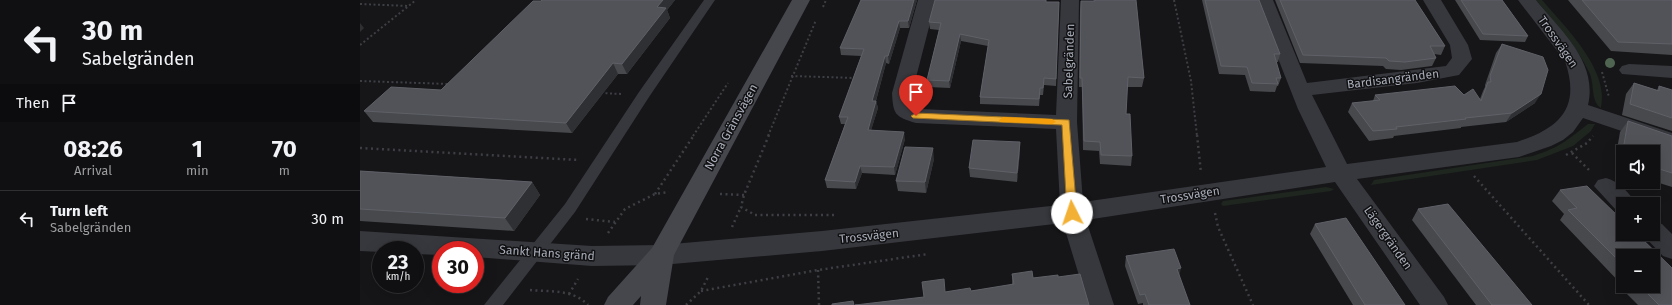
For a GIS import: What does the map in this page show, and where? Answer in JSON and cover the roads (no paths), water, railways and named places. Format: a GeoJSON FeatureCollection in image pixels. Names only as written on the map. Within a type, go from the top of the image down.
{"type":"FeatureCollection","features":[{"type":"Feature","properties":{"kind":"street","name":"Norra Gränsvägen"},"geometry":{"type":"LineString","coordinates":[[618,305],[662,254],[694,193],[801,0]]}},
{"type":"Feature","properties":{"kind":"street"},"geometry":{"type":"LineString","coordinates":[[927,0],[902,93],[903,109],[916,116],[1066,122]]}},
{"type":"Feature","properties":{"kind":"street","name":"Sabelgränden"},"geometry":{"type":"LineString","coordinates":[[1070,0],[1066,122],[1072,213],[1101,305]]}},
{"type":"Feature","properties":{"kind":"street"},"geometry":{"type":"LineString","coordinates":[[1264,0],[1300,90],[1340,172]]}},
{"type":"Feature","properties":{"kind":"street","name":"Bardisangränden"},"geometry":{"type":"LineString","coordinates":[[1300,90],[1417,77],[1452,71],[1462,59],[1459,45],[1432,0]]}},
{"type":"Feature","properties":{"kind":"street","name":"Trossvägen"},"geometry":{"type":"LineString","coordinates":[[662,254],[822,241],[1072,213],[1205,179],[1340,172],[1519,149],[1544,141],[1558,132],[1569,122],[1578,109],[1582,87],[1579,71],[1574,60],[1527,0]]}},
{"type":"Feature","properties":{"kind":"street"},"geometry":{"type":"LineString","coordinates":[[1629,70],[1672,72]]}},
{"type":"Feature","properties":{"kind":"street"},"geometry":{"type":"LineString","coordinates":[[1578,109],[1672,141]]}},
{"type":"Feature","properties":{"kind":"street","name":"Lägergränden"},"geometry":{"type":"LineString","coordinates":[[1340,172],[1435,305]]}},
{"type":"Feature","properties":{"kind":"street"},"geometry":{"type":"LineString","coordinates":[[1606,186],[1617,197]]}},
{"type":"Feature","properties":{"kind":"street"},"geometry":{"type":"LineString","coordinates":[[1660,238],[1672,249]]}},
{"type":"Feature","properties":{"kind":"street","name":"Sankt Hans gränd"},"geometry":{"type":"LineString","coordinates":[[360,241],[535,251],[592,256],[662,254]]}},
{"type":"Feature","properties":{"kind":"street","name":"Norra Gränsvägen"},"geometry":{"type":"LineString","coordinates":[[653,305],[662,254]]}},
{"type":"Feature","properties":{"kind":"lane"},"geometry":{"type":"LineString","coordinates":[[493,305],[563,217],[644,95],[710,0]]}}]}
